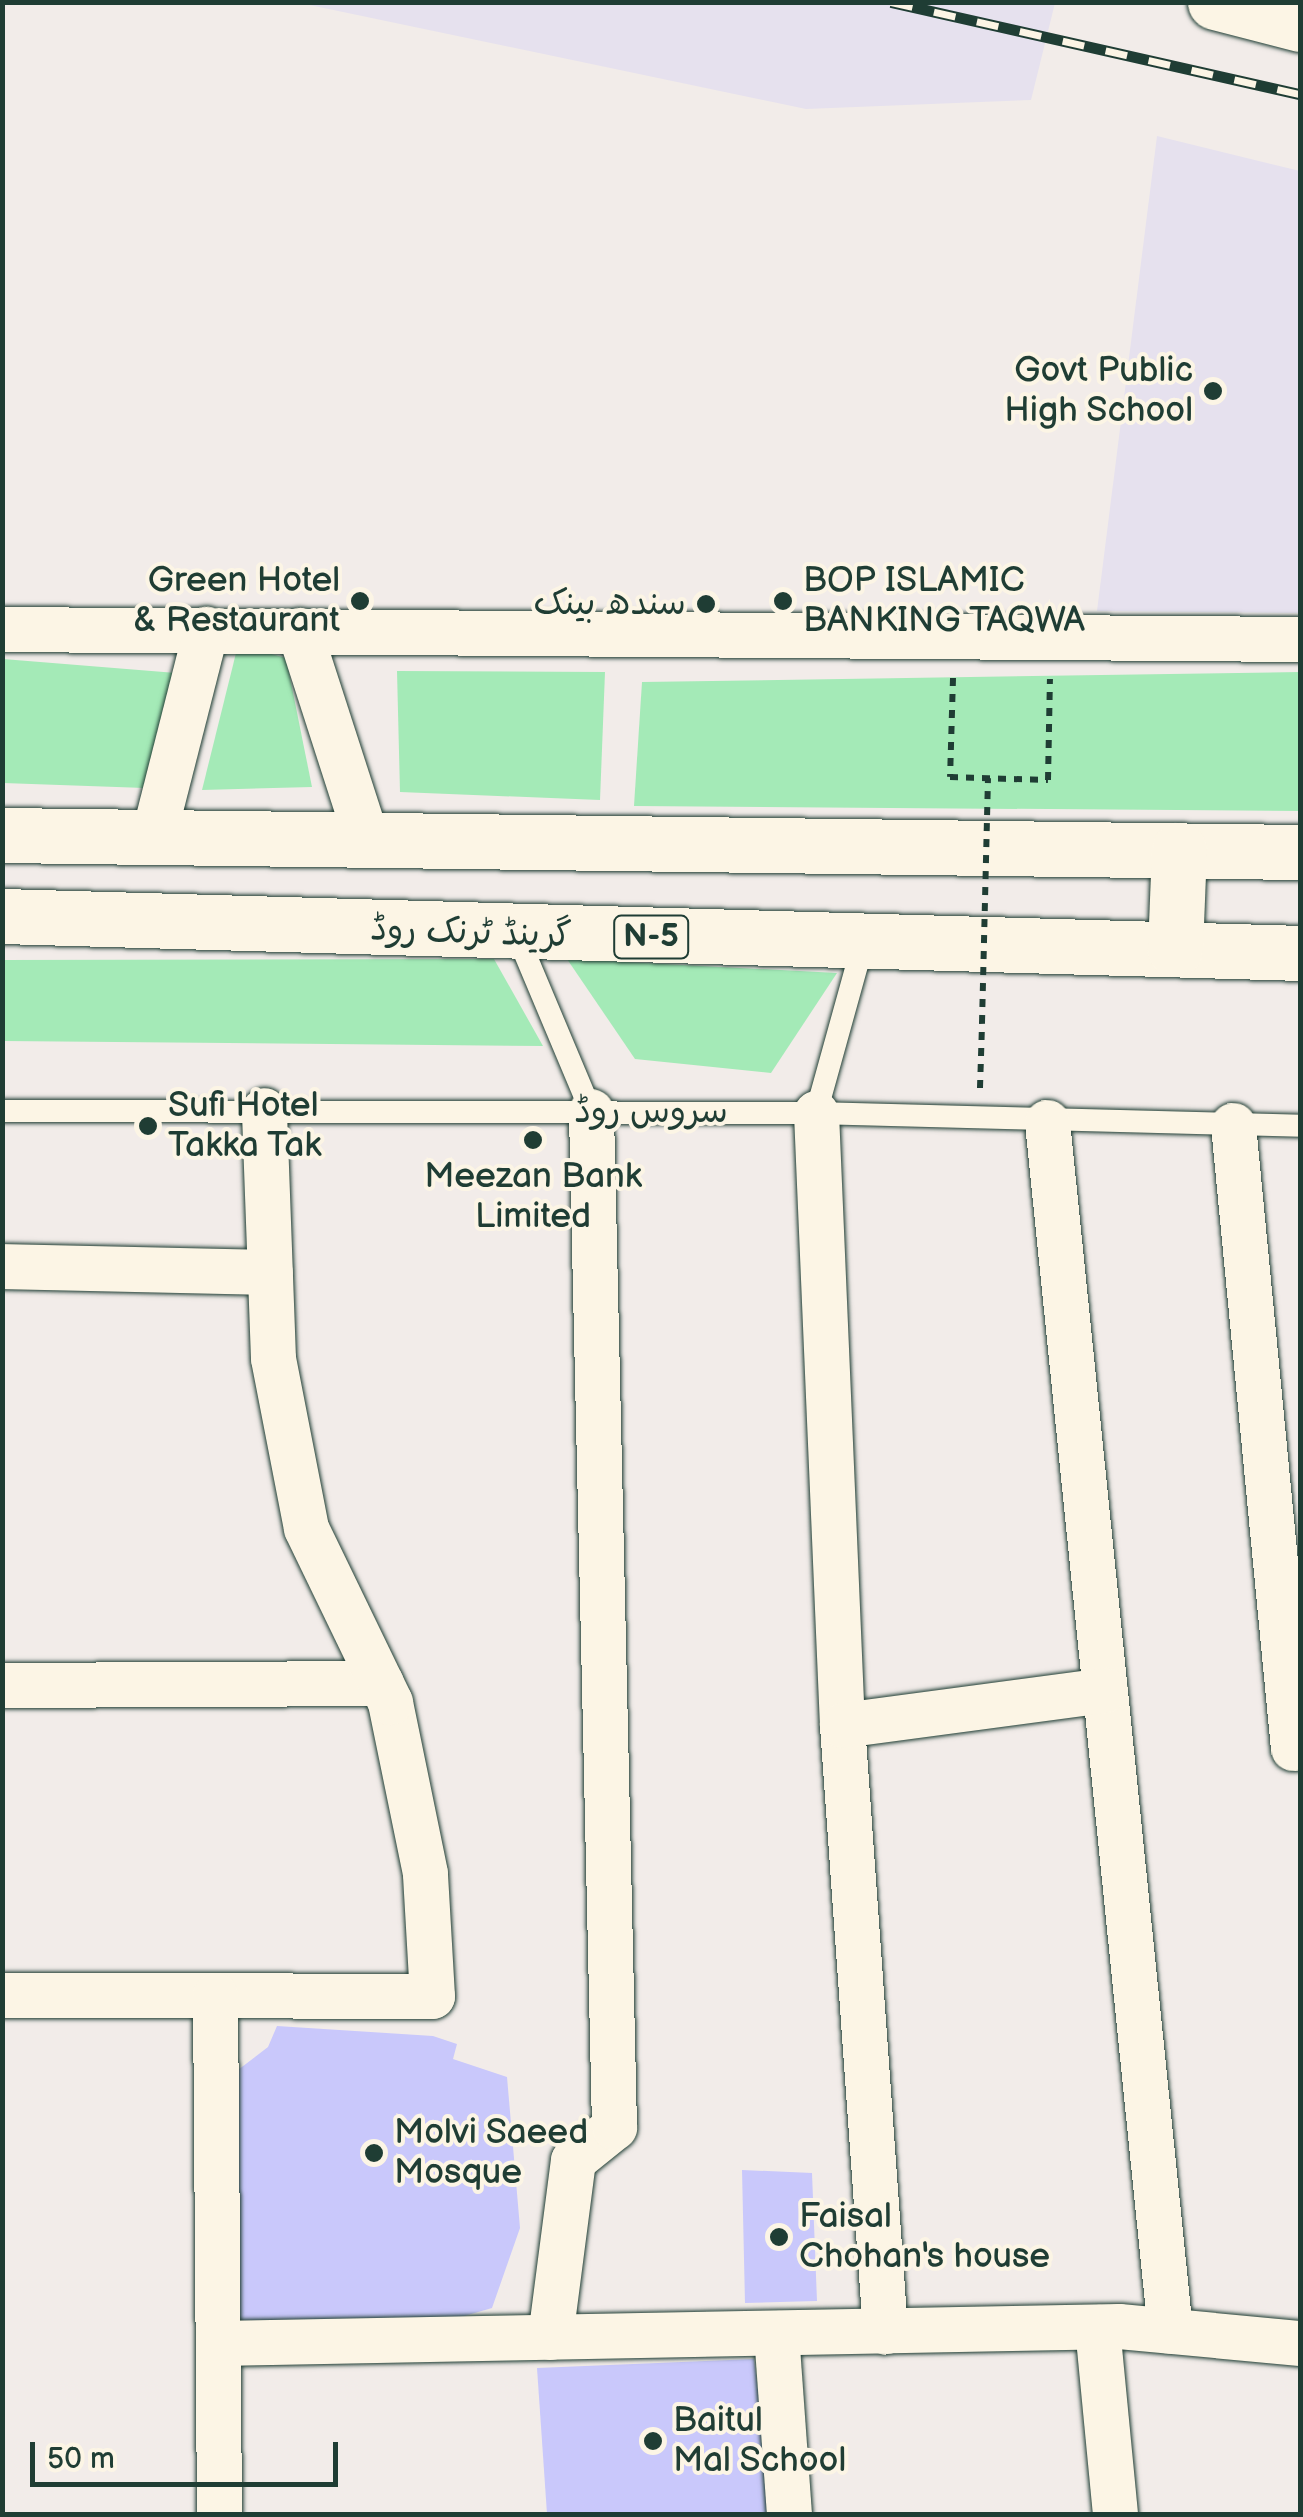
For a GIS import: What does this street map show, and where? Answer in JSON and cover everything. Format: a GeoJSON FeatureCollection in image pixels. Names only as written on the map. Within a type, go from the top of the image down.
{"type":"FeatureCollection","features":[{"type":"Feature","properties":{"kind":"main road"},"geometry":{"type":"LineString","coordinates":[[1215,2],[1300,24]]}},
{"type":"Feature","properties":{"kind":"main road"},"geometry":{"type":"LineString","coordinates":[[2,835],[1300,852]]}},
{"type":"Feature","properties":{"kind":"main road"},"geometry":{"type":"LineString","coordinates":[[1176,949],[1179,850]]}},
{"type":"Feature","properties":{"kind":"main road","name":"گرینڈ ٹرنک روڈ"},"geometry":{"type":"LineString","coordinates":[[2,916],[516,935],[1300,953]]}},
{"type":"Feature","properties":{"kind":"street"},"geometry":{"type":"LineString","coordinates":[[2,629],[1300,639]]}},
{"type":"Feature","properties":{"kind":"street"},"geometry":{"type":"LineString","coordinates":[[153,837],[206,629]]}},
{"type":"Feature","properties":{"kind":"street"},"geometry":{"type":"LineString","coordinates":[[300,630],[367,840]]}},
{"type":"Feature","properties":{"kind":"street"},"geometry":{"type":"LineString","coordinates":[[2,1995],[432,1996],[425,1872],[381,1683],[306,1528],[273,1358],[264,1110]]}},
{"type":"Feature","properties":{"kind":"street"},"geometry":{"type":"LineString","coordinates":[[550,2337],[573,2160],[614,2127],[592,1112]]}},
{"type":"Feature","properties":{"kind":"street"},"geometry":{"type":"LineString","coordinates":[[816,1113],[842,1725],[885,2330]]}},
{"type":"Feature","properties":{"kind":"street"},"geometry":{"type":"LineString","coordinates":[[1047,1122],[1170,2331]]}},
{"type":"Feature","properties":{"kind":"street"},"geometry":{"type":"LineString","coordinates":[[1233,1125],[1294,1748]]}},
{"type":"Feature","properties":{"kind":"street"},"geometry":{"type":"LineString","coordinates":[[2,1266],[270,1272]]}},
{"type":"Feature","properties":{"kind":"street"},"geometry":{"type":"LineString","coordinates":[[2,1686],[381,1683]]}},
{"type":"Feature","properties":{"kind":"street"},"geometry":{"type":"LineString","coordinates":[[842,1725],[1105,1690]]}},
{"type":"Feature","properties":{"kind":"street"},"geometry":{"type":"LineString","coordinates":[[215,1995],[219,2514]]}},
{"type":"Feature","properties":{"kind":"street"},"geometry":{"type":"LineString","coordinates":[[218,2343],[1097,2327],[1300,2343]]}},
{"type":"Feature","properties":{"kind":"street"},"geometry":{"type":"LineString","coordinates":[[1097,2327],[1116,2514]]}},
{"type":"Feature","properties":{"kind":"street"},"geometry":{"type":"LineString","coordinates":[[776,2332],[789,2514]]}},
{"type":"Feature","properties":{"kind":"lane"},"geometry":{"type":"LineString","coordinates":[[516,935],[592,1112]]}},
{"type":"Feature","properties":{"kind":"lane"},"geometry":{"type":"LineString","coordinates":[[816,1113],[864,940]]}},
{"type":"Feature","properties":{"kind":"lane","name":"سروس روڈ"},"geometry":{"type":"LineString","coordinates":[[2,1111],[816,1113],[1300,1126]]}},
{"type":"Feature","properties":{"kind":"path"},"geometry":{"type":"LineString","coordinates":[[952,718],[950,778],[1048,780],[1049,722]]}},
{"type":"Feature","properties":{"kind":"path"},"geometry":{"type":"LineString","coordinates":[[981,1068],[988,778]]}},
{"type":"Feature","properties":{"kind":"shaded area"},"geometry":{"type":"Polygon","coordinates":[[[300,3],[1055,3],[1031,100],[806,109],[300,3]]]}},
{"type":"Feature","properties":{"kind":"shaded area","name":"Govt Public High School"},"geometry":{"type":"Polygon","coordinates":[[[1157,136],[1300,171],[1300,613],[1097,611],[1157,136]]]}},
{"type":"Feature","properties":{"kind":"green space"},"geometry":{"type":"Polygon","coordinates":[[[238,645],[286,658],[312,787],[202,790],[238,645]]]}},
{"type":"Feature","properties":{"kind":"green space"},"geometry":{"type":"Polygon","coordinates":[[[3,659],[176,673],[145,788],[3,783],[3,659]]]}},
{"type":"Feature","properties":{"kind":"green space"},"geometry":{"type":"Polygon","coordinates":[[[397,671],[605,672],[600,800],[400,792],[397,671]]]}},
{"type":"Feature","properties":{"kind":"green space"},"geometry":{"type":"Polygon","coordinates":[[[1300,672],[1300,811],[634,806],[642,682],[1300,672]]]}},
{"type":"Feature","properties":{"kind":"green space"},"geometry":{"type":"Polygon","coordinates":[[[494,959],[543,1046],[3,1041],[3,960],[494,959]]]}},
{"type":"Feature","properties":{"kind":"green space"},"geometry":{"type":"Polygon","coordinates":[[[567,959],[837,973],[771,1073],[635,1059],[567,959]]]}},
{"type":"Feature","properties":{"kind":"building","name":"Molvi Saeed Mosque"},"geometry":{"type":"Polygon","coordinates":[[[277,2026],[433,2036],[457,2044],[453,2059],[507,2077],[520,2228],[492,2308],[433,2325],[250,2327],[233,2316],[234,2073],[268,2047],[277,2026]]]}},
{"type":"Feature","properties":{"kind":"building","name":"Faisal Chohan's house"},"geometry":{"type":"Polygon","coordinates":[[[742,2170],[812,2173],[817,2301],[745,2303],[742,2170]]]}},
{"type":"Feature","properties":{"kind":"building","name":"Baitul Mal School"},"geometry":{"type":"Polygon","coordinates":[[[754,2359],[774,2514],[547,2514],[537,2368],[754,2359]]]}},
{"type":"Feature","properties":{"kind":"railway"},"geometry":{"type":"LineString","coordinates":[[891,2],[1300,94]]}},
{"type":"Feature","properties":{"kind":"place","name":"Govt Public High School"},"geometry":{"type":"Point","coordinates":[1213,391]}},
{"type":"Feature","properties":{"kind":"place","name":"Green Hotel & Restaurant"},"geometry":{"type":"Point","coordinates":[360,601]}},
{"type":"Feature","properties":{"kind":"place","name":"BOP ISLAMIC BANKING TAQWA"},"geometry":{"type":"Point","coordinates":[783,601]}},
{"type":"Feature","properties":{"kind":"place","name":"سندھ بینک"},"geometry":{"type":"Point","coordinates":[706,604]}},
{"type":"Feature","properties":{"kind":"place","name":"Sufi Hotel Takka Tak"},"geometry":{"type":"Point","coordinates":[148,1126]}},
{"type":"Feature","properties":{"kind":"place","name":"Meezan Bank Limited"},"geometry":{"type":"Point","coordinates":[533,1140]}},
{"type":"Feature","properties":{"kind":"place","name":"Molvi Saeed Mosque"},"geometry":{"type":"Point","coordinates":[374,2153]}},
{"type":"Feature","properties":{"kind":"place","name":"Faisal Chohan's house"},"geometry":{"type":"Point","coordinates":[779,2237]}},
{"type":"Feature","properties":{"kind":"place","name":"Baitul Mal School"},"geometry":{"type":"Point","coordinates":[653,2441]}}]}
